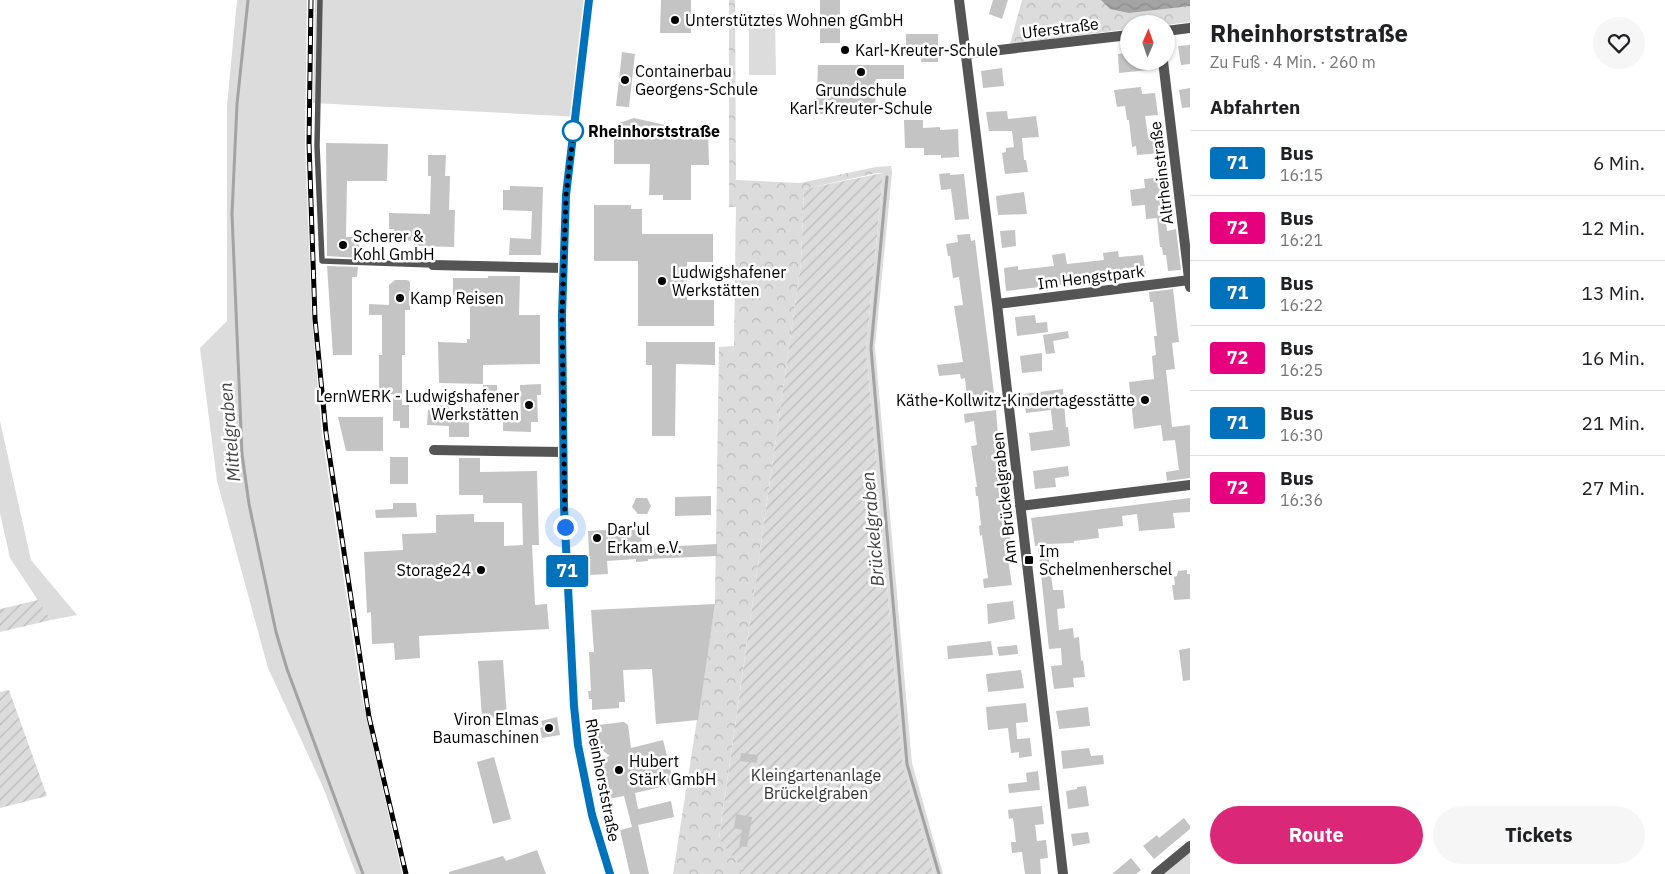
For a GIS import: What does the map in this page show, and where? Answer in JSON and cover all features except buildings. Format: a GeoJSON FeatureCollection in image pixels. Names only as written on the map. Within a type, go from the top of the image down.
{"type":"FeatureCollection","features":[{"type":"Feature","properties":{"kind":"street","name":"Rheinhorststraße"},"geometry":{"type":"LineString","coordinates":[[589,0],[568,177],[562,315],[564,507],[574,706],[578,745],[592,815],[610,874]]}},
{"type":"Feature","properties":{"kind":"street","name":"Am Brückelgraben"},"geometry":{"type":"LineString","coordinates":[[959,0],[1063,874]]}},
{"type":"Feature","properties":{"kind":"street"},"geometry":{"type":"LineString","coordinates":[[1175,30],[1190,28]]}},
{"type":"Feature","properties":{"kind":"street","name":"Uferstraße"},"geometry":{"type":"LineString","coordinates":[[965,54],[1120,36]]}},
{"type":"Feature","properties":{"kind":"street","name":"Altrheinstraße"},"geometry":{"type":"LineString","coordinates":[[1164,70],[1190,283]]}},
{"type":"Feature","properties":{"kind":"street"},"geometry":{"type":"LineString","coordinates":[[434,265],[564,268]]}},
{"type":"Feature","properties":{"kind":"street","name":"Im Hengstpark"},"geometry":{"type":"LineString","coordinates":[[996,304],[1190,283]]}},
{"type":"Feature","properties":{"kind":"street"},"geometry":{"type":"LineString","coordinates":[[434,450],[564,452]]}},
{"type":"Feature","properties":{"kind":"street"},"geometry":{"type":"LineString","coordinates":[[1020,506],[1190,485]]}},
{"type":"Feature","properties":{"kind":"street"},"geometry":{"type":"LineString","coordinates":[[1156,874],[1190,846]]}},
{"type":"Feature","properties":{"kind":"lane"},"geometry":{"type":"LineString","coordinates":[[320,0],[317,116],[322,261],[434,265]]}},
{"type":"Feature","properties":{"kind":"green space"},"geometry":{"type":"Polygon","coordinates":[[[237,0],[307,0],[305,144],[312,319],[322,435],[361,693],[402,874],[356,874],[323,787],[268,668],[217,481],[200,348],[227,321],[227,106],[237,0]]]}},
{"type":"Feature","properties":{"kind":"green space"},"geometry":{"type":"Polygon","coordinates":[[[315,0],[594,0],[580,117],[313,103],[315,0]]]}},
{"type":"Feature","properties":{"kind":"green space"},"geometry":{"type":"Polygon","coordinates":[[[729,0],[735,0],[736,180],[800,183],[876,167],[891,166],[892,173],[877,173],[804,189],[801,263],[719,838],[747,874],[673,874],[715,604],[719,347],[734,346],[736,207],[729,207],[729,0]]]}},
{"type":"Feature","properties":{"kind":"green space"},"geometry":{"type":"Polygon","coordinates":[[[1022,0],[1190,0],[1190,22],[1175,24],[1175,15],[1120,15],[1120,30],[1010,44],[1022,0]]]}},
{"type":"Feature","properties":{"kind":"green space"},"geometry":{"type":"Polygon","coordinates":[[[749,14],[775,14],[776,75],[749,75],[749,14]]]}},
{"type":"Feature","properties":{"kind":"green space"},"geometry":{"type":"Polygon","coordinates":[[[883,173],[892,173],[875,347],[912,763],[943,874],[934,874],[903,766],[866,349],[883,173]]]}},
{"type":"Feature","properties":{"kind":"green space","name":"Kleingartenanlage Brückelgraben"},"geometry":{"type":"Polygon","coordinates":[[[883,173],[866,349],[903,766],[934,874],[747,874],[719,839],[801,263],[804,189],[883,173]]]}},
{"type":"Feature","properties":{"kind":"green space"},"geometry":{"type":"Polygon","coordinates":[[[0,421],[31,560],[77,615],[51,620],[10,558],[0,513],[0,421]]]}},
{"type":"Feature","properties":{"kind":"green space"},"geometry":{"type":"Polygon","coordinates":[[[38,600],[51,620],[0,632],[0,609],[38,600]]]}},
{"type":"Feature","properties":{"kind":"green space"},"geometry":{"type":"Polygon","coordinates":[[[9,690],[47,796],[0,808],[0,692],[9,690]]]}},
{"type":"Feature","properties":{"kind":"green space"},"geometry":{"type":"Polygon","coordinates":[[[1190,850],[1190,874],[1162,874],[1190,850]]]}},
{"type":"Feature","properties":{"kind":"water"},"geometry":{"type":"Polygon","coordinates":[[[1101,0],[1190,0],[1190,6],[1129,13],[1110,9],[1101,0]]]}},
{"type":"Feature","properties":{"kind":"waterway","name":"Mittelgraben"},"geometry":{"type":"LineString","coordinates":[[248,0],[237,104],[232,214],[242,454],[249,504],[276,632],[287,669],[363,874]]}},
{"type":"Feature","properties":{"kind":"waterway","name":"Brückelgraben"},"geometry":{"type":"LineString","coordinates":[[887,177],[871,348],[907,764],[939,874]]}},
{"type":"Feature","properties":{"kind":"railway"},"geometry":{"type":"LineString","coordinates":[[311,0],[309,143],[315,319],[326,433],[369,717],[406,874]]}},
{"type":"Feature","properties":{"kind":"bus line","name":"71"},"geometry":{"type":"LineString","coordinates":[[589,0],[583,37],[566,195],[562,315],[564,507],[574,706],[578,745],[592,815],[610,874]]}},
{"type":"Feature","properties":{"kind":"place","name":"Unterstütztes Wohnen gGmbH"},"geometry":{"type":"Point","coordinates":[675,20]}},
{"type":"Feature","properties":{"kind":"place","name":"Karl-Kreuter-Schule"},"geometry":{"type":"Point","coordinates":[845,50]}},
{"type":"Feature","properties":{"kind":"place","name":"Grundschule Karl-Kreuter-Schule"},"geometry":{"type":"Point","coordinates":[861,72]}},
{"type":"Feature","properties":{"kind":"place","name":"Containerbau Georgens-Schule"},"geometry":{"type":"Point","coordinates":[625,80]}},
{"type":"Feature","properties":{"kind":"place","name":"Rheinhorststraße"},"geometry":{"type":"Point","coordinates":[573,131]}},
{"type":"Feature","properties":{"kind":"place","name":"Scherer & Kohl GmbH"},"geometry":{"type":"Point","coordinates":[343,245]}},
{"type":"Feature","properties":{"kind":"place","name":"Ludwigshafener Werkstätten"},"geometry":{"type":"Point","coordinates":[662,281]}},
{"type":"Feature","properties":{"kind":"place","name":"Kamp Reisen"},"geometry":{"type":"Point","coordinates":[400,298]}},
{"type":"Feature","properties":{"kind":"place","name":"Käthe-Kollwitz-Kindertagesstätte"},"geometry":{"type":"Point","coordinates":[1145,400]}},
{"type":"Feature","properties":{"kind":"place","name":"LernWERK - Ludwigshafener Werkstätten"},"geometry":{"type":"Point","coordinates":[529,405]}},
{"type":"Feature","properties":{"kind":"place","name":"Dar'ul Erkam e.V."},"geometry":{"type":"Point","coordinates":[597,538]}},
{"type":"Feature","properties":{"kind":"place","name":"Im Schelmenherschel"},"geometry":{"type":"Point","coordinates":[1029,560]}},
{"type":"Feature","properties":{"kind":"place","name":"Storage24"},"geometry":{"type":"Point","coordinates":[481,570]}},
{"type":"Feature","properties":{"kind":"place","name":"Viron Elmas Baumaschinen"},"geometry":{"type":"Point","coordinates":[549,728]}},
{"type":"Feature","properties":{"kind":"place","name":"Hubert Stärk GmbH"},"geometry":{"type":"Point","coordinates":[619,770]}},
{"type":"Feature","properties":{"kind":"route"},"geometry":{"type":"LineString","coordinates":[[565,527],[562,315],[566,195],[574,129],[573,131]]}}]}
